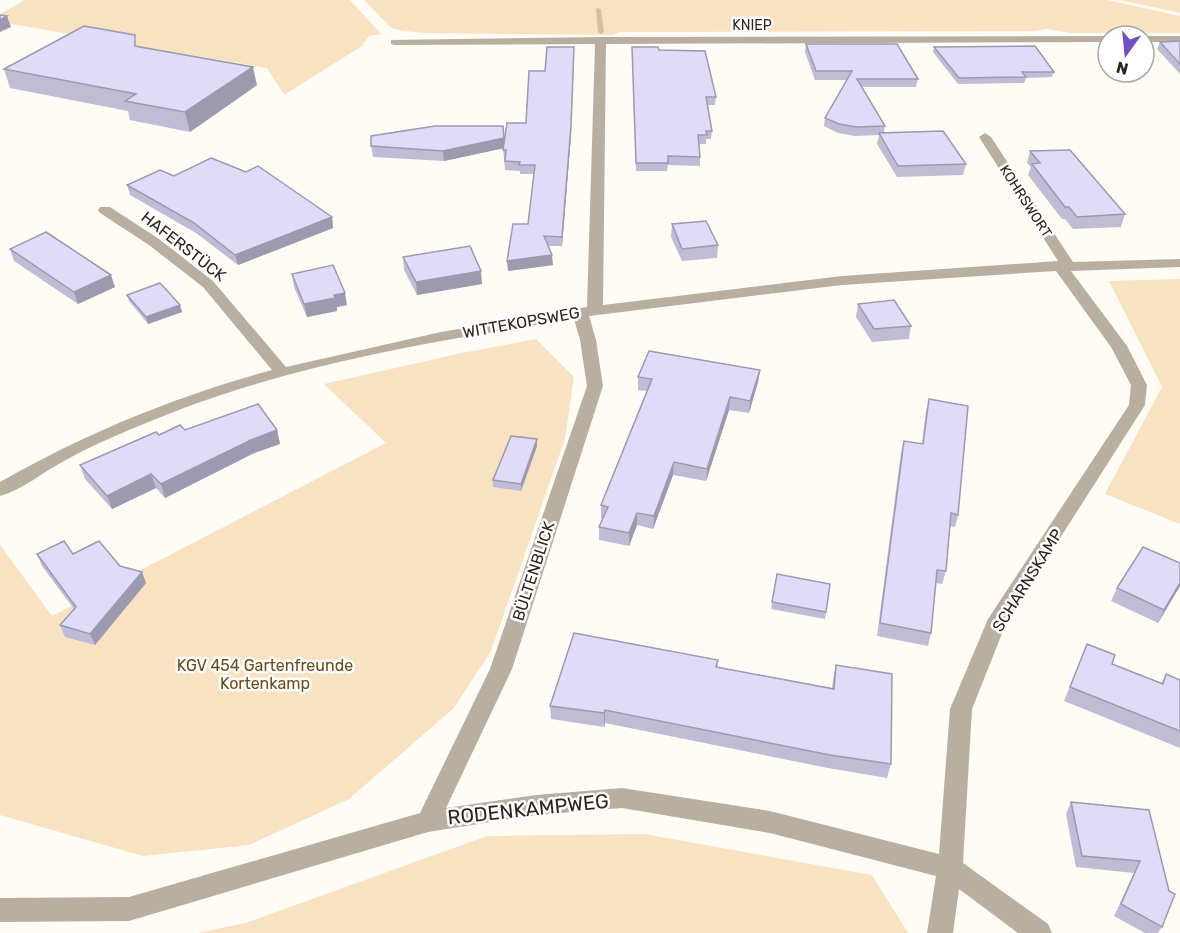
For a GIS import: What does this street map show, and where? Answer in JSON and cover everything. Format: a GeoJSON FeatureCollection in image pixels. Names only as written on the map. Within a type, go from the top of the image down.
{"type":"FeatureCollection","features":[{"type":"Feature","properties":{"kind":"street","name":"KNIEP"},"geometry":{"type":"LineString","coordinates":[[395,42],[1096,39]]}},
{"type":"Feature","properties":{"kind":"street"},"geometry":{"type":"LineString","coordinates":[[1156,39],[1180,39]]}},
{"type":"Feature","properties":{"kind":"street","name":"BÜLTENBLICK"},"geometry":{"type":"LineString","coordinates":[[428,820],[501,669],[595,386],[588,340],[588,310],[601,40]]}},
{"type":"Feature","properties":{"kind":"street","name":"KOHRSWORT"},"geometry":{"type":"LineString","coordinates":[[985,137],[1064,265]]}},
{"type":"Feature","properties":{"kind":"street","name":"HAFERSTÜCK"},"geometry":{"type":"LineString","coordinates":[[105,210],[154,242],[208,284],[282,372]]}},
{"type":"Feature","properties":{"kind":"street","name":"WITTEKOPSWEG"},"geometry":{"type":"LineString","coordinates":[[0,490],[53,460],[142,420],[204,396],[282,372],[375,350],[588,310],[764,287],[944,271],[1064,265],[1180,263]]}},
{"type":"Feature","properties":{"kind":"street","name":"SCHARNSKAMP"},"geometry":{"type":"LineString","coordinates":[[940,933],[950,868],[961,710],[965,699],[998,619],[1047,547],[1137,405],[1139,385],[1119,346],[1064,265]]}},
{"type":"Feature","properties":{"kind":"street","name":"RODENKAMPWEG"},"geometry":{"type":"LineString","coordinates":[[1,912],[129,909],[428,820],[536,805],[622,798],[770,822],[950,868],[1039,933]]}},
{"type":"Feature","properties":{"kind":"green space"},"geometry":{"type":"Polygon","coordinates":[[[25,0],[350,0],[381,34],[369,36],[362,46],[284,95],[267,68],[0,22],[0,14],[25,0]]]}},
{"type":"Feature","properties":{"kind":"green space"},"geometry":{"type":"Polygon","coordinates":[[[364,0],[1107,0],[1180,16],[1180,33],[1156,33],[1156,24],[1096,24],[1096,33],[1070,33],[1047,29],[1035,31],[620,32],[613,35],[424,33],[391,28],[364,0]]]}},
{"type":"Feature","properties":{"kind":"green space"},"geometry":{"type":"Polygon","coordinates":[[[1119,0],[1180,0],[1180,13],[1172,11],[1119,0]]]}},
{"type":"Feature","properties":{"kind":"green space"},"geometry":{"type":"Polygon","coordinates":[[[1180,279],[1180,524],[1105,494],[1162,387],[1109,281],[1180,279]]]}},
{"type":"Feature","properties":{"kind":"green space","name":"KGV 454 Gartenfreunde Kortenkamp"},"geometry":{"type":"Polygon","coordinates":[[[536,339],[574,377],[565,439],[491,651],[454,708],[349,799],[249,845],[143,856],[0,815],[0,545],[52,616],[386,443],[324,384],[536,339]]]}},
{"type":"Feature","properties":{"kind":"green space"},"geometry":{"type":"Polygon","coordinates":[[[644,834],[872,875],[908,933],[197,933],[246,923],[487,836],[644,834]]]}},
{"type":"Feature","properties":{"kind":"building"},"geometry":{"type":"Polygon","coordinates":[[[84,26],[135,35],[135,46],[253,67],[185,112],[125,101],[136,94],[4,69],[84,26]]]}},
{"type":"Feature","properties":{"kind":"building"},"geometry":{"type":"Polygon","coordinates":[[[1180,41],[1180,64],[1160,42],[1180,41]]]}},
{"type":"Feature","properties":{"kind":"building"},"geometry":{"type":"Polygon","coordinates":[[[806,44],[897,44],[918,79],[857,79],[885,126],[856,127],[839,124],[825,118],[852,71],[816,71],[806,44]]]}},
{"type":"Feature","properties":{"kind":"building"},"geometry":{"type":"Polygon","coordinates":[[[1035,46],[1054,72],[1022,72],[1026,77],[959,78],[934,47],[1035,46]]]}},
{"type":"Feature","properties":{"kind":"building"},"geometry":{"type":"Polygon","coordinates":[[[547,47],[574,47],[571,126],[562,237],[544,236],[552,255],[507,261],[513,224],[528,224],[535,165],[519,165],[520,162],[505,161],[506,150],[503,150],[507,123],[526,123],[529,71],[545,71],[547,47]]]}},
{"type":"Feature","properties":{"kind":"building"},"geometry":{"type":"Polygon","coordinates":[[[632,47],[705,51],[716,97],[706,97],[712,131],[706,131],[707,135],[698,135],[700,157],[668,156],[668,163],[636,163],[632,47]]]}},
{"type":"Feature","properties":{"kind":"building"},"geometry":{"type":"Polygon","coordinates":[[[435,126],[503,126],[504,138],[443,151],[371,146],[371,136],[435,126]]]}},
{"type":"Feature","properties":{"kind":"building"},"geometry":{"type":"Polygon","coordinates":[[[943,131],[966,164],[898,166],[879,133],[943,131]]]}},
{"type":"Feature","properties":{"kind":"building"},"geometry":{"type":"Polygon","coordinates":[[[1070,150],[1125,214],[1077,217],[1069,207],[1065,207],[1032,164],[1040,163],[1030,151],[1070,150]]]}},
{"type":"Feature","properties":{"kind":"building"},"geometry":{"type":"Polygon","coordinates":[[[211,158],[246,172],[258,166],[332,217],[235,255],[194,223],[127,185],[160,170],[174,176],[211,158]]]}},
{"type":"Feature","properties":{"kind":"building"},"geometry":{"type":"Polygon","coordinates":[[[706,221],[718,245],[682,249],[672,224],[706,221]]]}},
{"type":"Feature","properties":{"kind":"building"},"geometry":{"type":"Polygon","coordinates":[[[46,232],[111,275],[74,292],[10,249],[46,232]]]}},
{"type":"Feature","properties":{"kind":"building"},"geometry":{"type":"Polygon","coordinates":[[[470,246],[481,271],[416,282],[403,257],[470,246]]]}},
{"type":"Feature","properties":{"kind":"building"},"geometry":{"type":"Polygon","coordinates":[[[333,265],[345,293],[334,295],[335,298],[304,304],[292,274],[333,265]]]}},
{"type":"Feature","properties":{"kind":"building"},"geometry":{"type":"Polygon","coordinates":[[[160,283],[180,305],[146,317],[127,295],[160,283]]]}},
{"type":"Feature","properties":{"kind":"building"},"geometry":{"type":"Polygon","coordinates":[[[894,300],[911,326],[874,329],[858,304],[894,300]]]}},
{"type":"Feature","properties":{"kind":"building"},"geometry":{"type":"Polygon","coordinates":[[[649,351],[760,370],[750,401],[730,397],[707,469],[674,462],[654,516],[637,513],[629,533],[599,527],[608,507],[601,505],[652,379],[638,377],[649,351]]]}},
{"type":"Feature","properties":{"kind":"building"},"geometry":{"type":"Polygon","coordinates":[[[929,399],[968,406],[958,515],[951,513],[946,571],[937,570],[931,633],[880,623],[904,441],[923,444],[929,399]]]}},
{"type":"Feature","properties":{"kind":"building"},"geometry":{"type":"Polygon","coordinates":[[[258,404],[277,430],[251,440],[161,484],[151,474],[107,496],[80,465],[156,432],[159,435],[180,425],[185,430],[258,404]]]}},
{"type":"Feature","properties":{"kind":"building"},"geometry":{"type":"Polygon","coordinates":[[[511,436],[537,439],[521,484],[493,480],[511,436]]]}},
{"type":"Feature","properties":{"kind":"building"},"geometry":{"type":"Polygon","coordinates":[[[64,541],[73,554],[99,541],[120,566],[142,572],[90,634],[60,625],[76,607],[37,554],[64,541]]]}},
{"type":"Feature","properties":{"kind":"building"},"geometry":{"type":"Polygon","coordinates":[[[1143,547],[1180,563],[1180,583],[1164,610],[1117,588],[1143,547]]]}},
{"type":"Feature","properties":{"kind":"building"},"geometry":{"type":"Polygon","coordinates":[[[777,574],[830,584],[826,612],[772,602],[777,574]]]}},
{"type":"Feature","properties":{"kind":"building"},"geometry":{"type":"Polygon","coordinates":[[[574,633],[718,660],[716,667],[834,689],[836,665],[892,674],[891,764],[830,755],[605,710],[604,713],[550,706],[574,633]]]}},
{"type":"Feature","properties":{"kind":"building"},"geometry":{"type":"Polygon","coordinates":[[[1087,644],[1115,655],[1112,664],[1163,684],[1166,674],[1180,680],[1180,731],[1070,687],[1087,644]]]}},
{"type":"Feature","properties":{"kind":"building"},"geometry":{"type":"Polygon","coordinates":[[[1071,802],[1149,810],[1169,891],[1175,894],[1162,927],[1121,904],[1140,861],[1082,856],[1071,802]]]}},
{"type":"Feature","properties":{"kind":"waterway"},"geometry":{"type":"LineString","coordinates":[[598,9],[601,32]]}}]}
